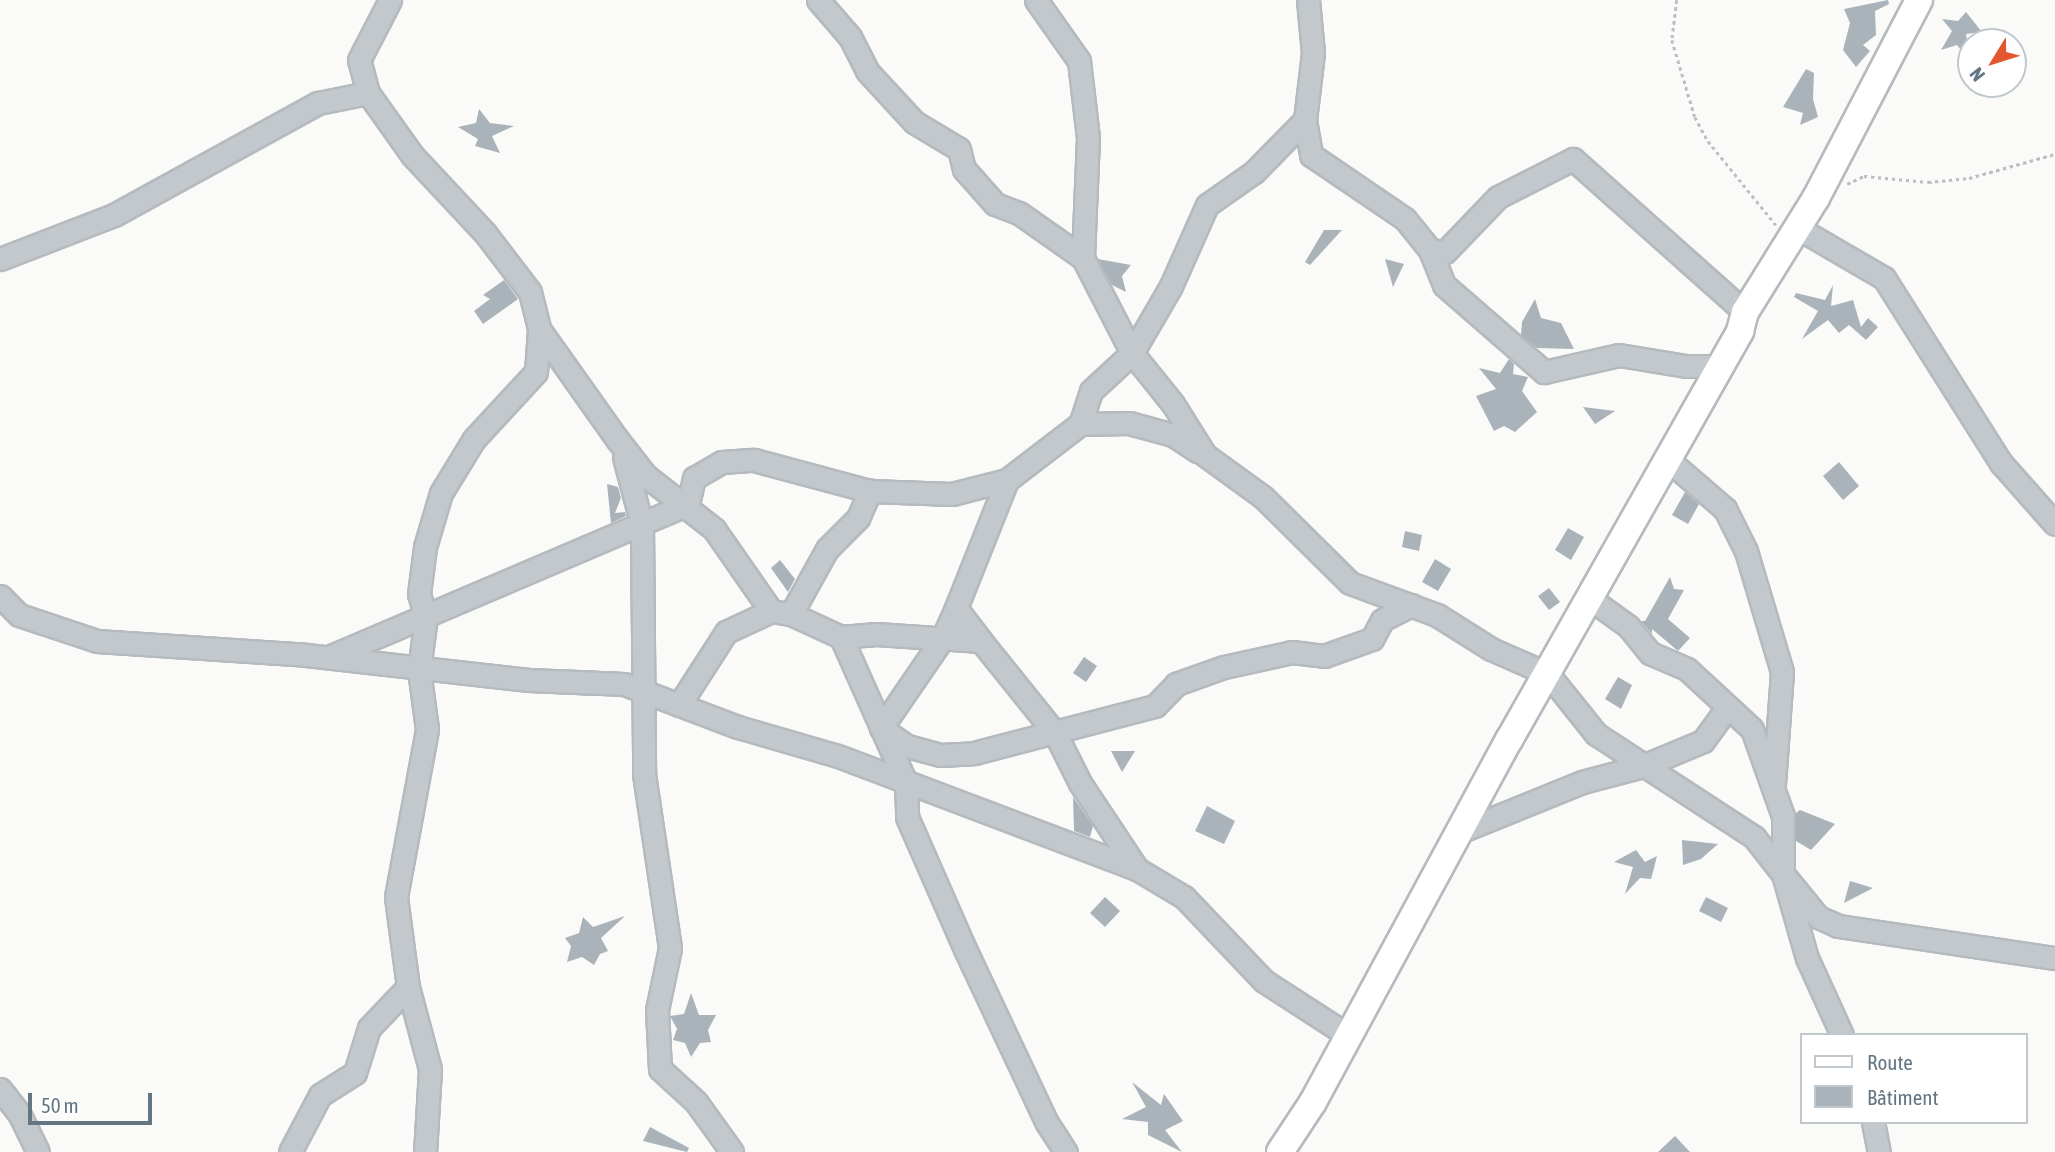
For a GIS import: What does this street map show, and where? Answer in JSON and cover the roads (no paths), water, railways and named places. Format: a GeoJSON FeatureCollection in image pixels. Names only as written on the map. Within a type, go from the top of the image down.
{"type":"FeatureCollection","features":[{"type":"Feature","properties":{"kind":"main road"},"geometry":{"type":"LineString","coordinates":[[1280,1152],[1349,1036],[1459,832],[1740,331],[1745,312],[1816,198],[1919,0]]}},
{"type":"Feature","properties":{"kind":"street"},"geometry":{"type":"LineString","coordinates":[[390,0],[359,60],[368,93],[412,155],[485,233],[530,292],[539,329],[536,372],[474,439],[441,492],[425,547],[419,594],[426,617],[419,670],[427,729],[396,897],[408,987],[430,1069],[425,1152]]}},
{"type":"Feature","properties":{"kind":"street"},"geometry":{"type":"LineString","coordinates":[[818,0],[850,37],[867,71],[914,121],[959,149],[964,169],[995,204],[1019,213],[1083,258],[1132,353],[1173,404],[1205,455]]}},
{"type":"Feature","properties":{"kind":"street"},"geometry":{"type":"LineString","coordinates":[[1036,0],[1079,61],[1088,138],[1083,258]]}},
{"type":"Feature","properties":{"kind":"street"},"geometry":{"type":"LineString","coordinates":[[1308,0],[1313,53],[1306,120],[1311,155],[1405,219],[1430,250],[1444,285],[1544,372],[1619,355],[1686,366],[1719,366]]}},
{"type":"Feature","properties":{"kind":"street"},"geometry":{"type":"LineString","coordinates":[[0,259],[114,215],[318,103],[368,93]]}},
{"type":"Feature","properties":{"kind":"street"},"geometry":{"type":"LineString","coordinates":[[1080,425],[1091,391],[1132,353],[1171,286],[1207,205],[1254,172],[1306,120]]}},
{"type":"Feature","properties":{"kind":"street"},"geometry":{"type":"LineString","coordinates":[[1430,250],[1446,252],[1498,197],[1573,159],[1745,312]]}},
{"type":"Feature","properties":{"kind":"street"},"geometry":{"type":"LineString","coordinates":[[1793,235],[1884,278],[2001,463],[2055,524]]}},
{"type":"Feature","properties":{"kind":"street"},"geometry":{"type":"LineString","coordinates":[[539,329],[645,475],[688,504],[714,528],[781,613],[841,637],[876,634],[981,641]]}},
{"type":"Feature","properties":{"kind":"street"},"geometry":{"type":"LineString","coordinates":[[688,504],[694,478],[722,462],[754,460],[870,491],[952,494],[1007,480],[1080,425],[1129,423],[1173,435],[1263,497],[1350,583],[1437,615],[1491,649],[1548,674],[1587,726],[1643,766],[1754,837],[1808,907],[1826,922],[2055,958]]}},
{"type":"Feature","properties":{"kind":"street"},"geometry":{"type":"LineString","coordinates":[[617,439],[636,492],[642,525],[647,820],[670,948],[657,1010],[660,1069],[696,1102],[732,1152]]}},
{"type":"Feature","properties":{"kind":"street"},"geometry":{"type":"LineString","coordinates":[[1667,459],[1725,509],[1746,551],[1782,672],[1774,786]]}},
{"type":"Feature","properties":{"kind":"street"},"geometry":{"type":"LineString","coordinates":[[881,728],[942,639],[1007,480]]}},
{"type":"Feature","properties":{"kind":"street"},"geometry":{"type":"LineString","coordinates":[[679,705],[726,632],[781,613],[827,549],[858,518],[870,491]]}},
{"type":"Feature","properties":{"kind":"street"},"geometry":{"type":"LineString","coordinates":[[328,658],[688,504]]}},
{"type":"Feature","properties":{"kind":"street"},"geometry":{"type":"LineString","coordinates":[[0,596],[19,615],[97,641],[328,658],[419,670],[624,684],[679,705],[838,755],[1137,869],[1184,897],[1264,981],[1349,1036]]}},
{"type":"Feature","properties":{"kind":"street"},"geometry":{"type":"LineString","coordinates":[[1589,598],[1628,626],[1650,653],[1687,669],[1726,709],[1752,729],[1783,816],[1783,874],[1807,958],[1841,1033]]}},
{"type":"Feature","properties":{"kind":"street"},"geometry":{"type":"LineString","coordinates":[[881,728],[907,746],[940,755],[974,753],[1155,705],[1176,684],[1224,667],[1292,653],[1324,656],[1371,639],[1382,620],[1412,605]]}},
{"type":"Feature","properties":{"kind":"street"},"geometry":{"type":"LineString","coordinates":[[956,608],[1055,733],[1080,783],[1137,869]]}},
{"type":"Feature","properties":{"kind":"street"},"geometry":{"type":"LineString","coordinates":[[841,637],[906,783],[907,817],[965,949],[1047,1123],[1066,1152]]}},
{"type":"Feature","properties":{"kind":"street"},"geometry":{"type":"LineString","coordinates":[[1459,832],[1582,782],[1643,766],[1703,741],[1726,709]]}},
{"type":"Feature","properties":{"kind":"street"},"geometry":{"type":"LineString","coordinates":[[290,1152],[320,1095],[355,1073],[369,1028],[408,987]]}},
{"type":"Feature","properties":{"kind":"street"},"geometry":{"type":"LineString","coordinates":[[0,1089],[19,1113],[38,1152]]}},
{"type":"Feature","properties":{"kind":"street"},"geometry":{"type":"LineString","coordinates":[[696,1102],[715,1152]]}},
{"type":"Feature","properties":{"kind":"street"},"geometry":{"type":"LineString","coordinates":[[1873,1124],[1879,1152]]}}]}
